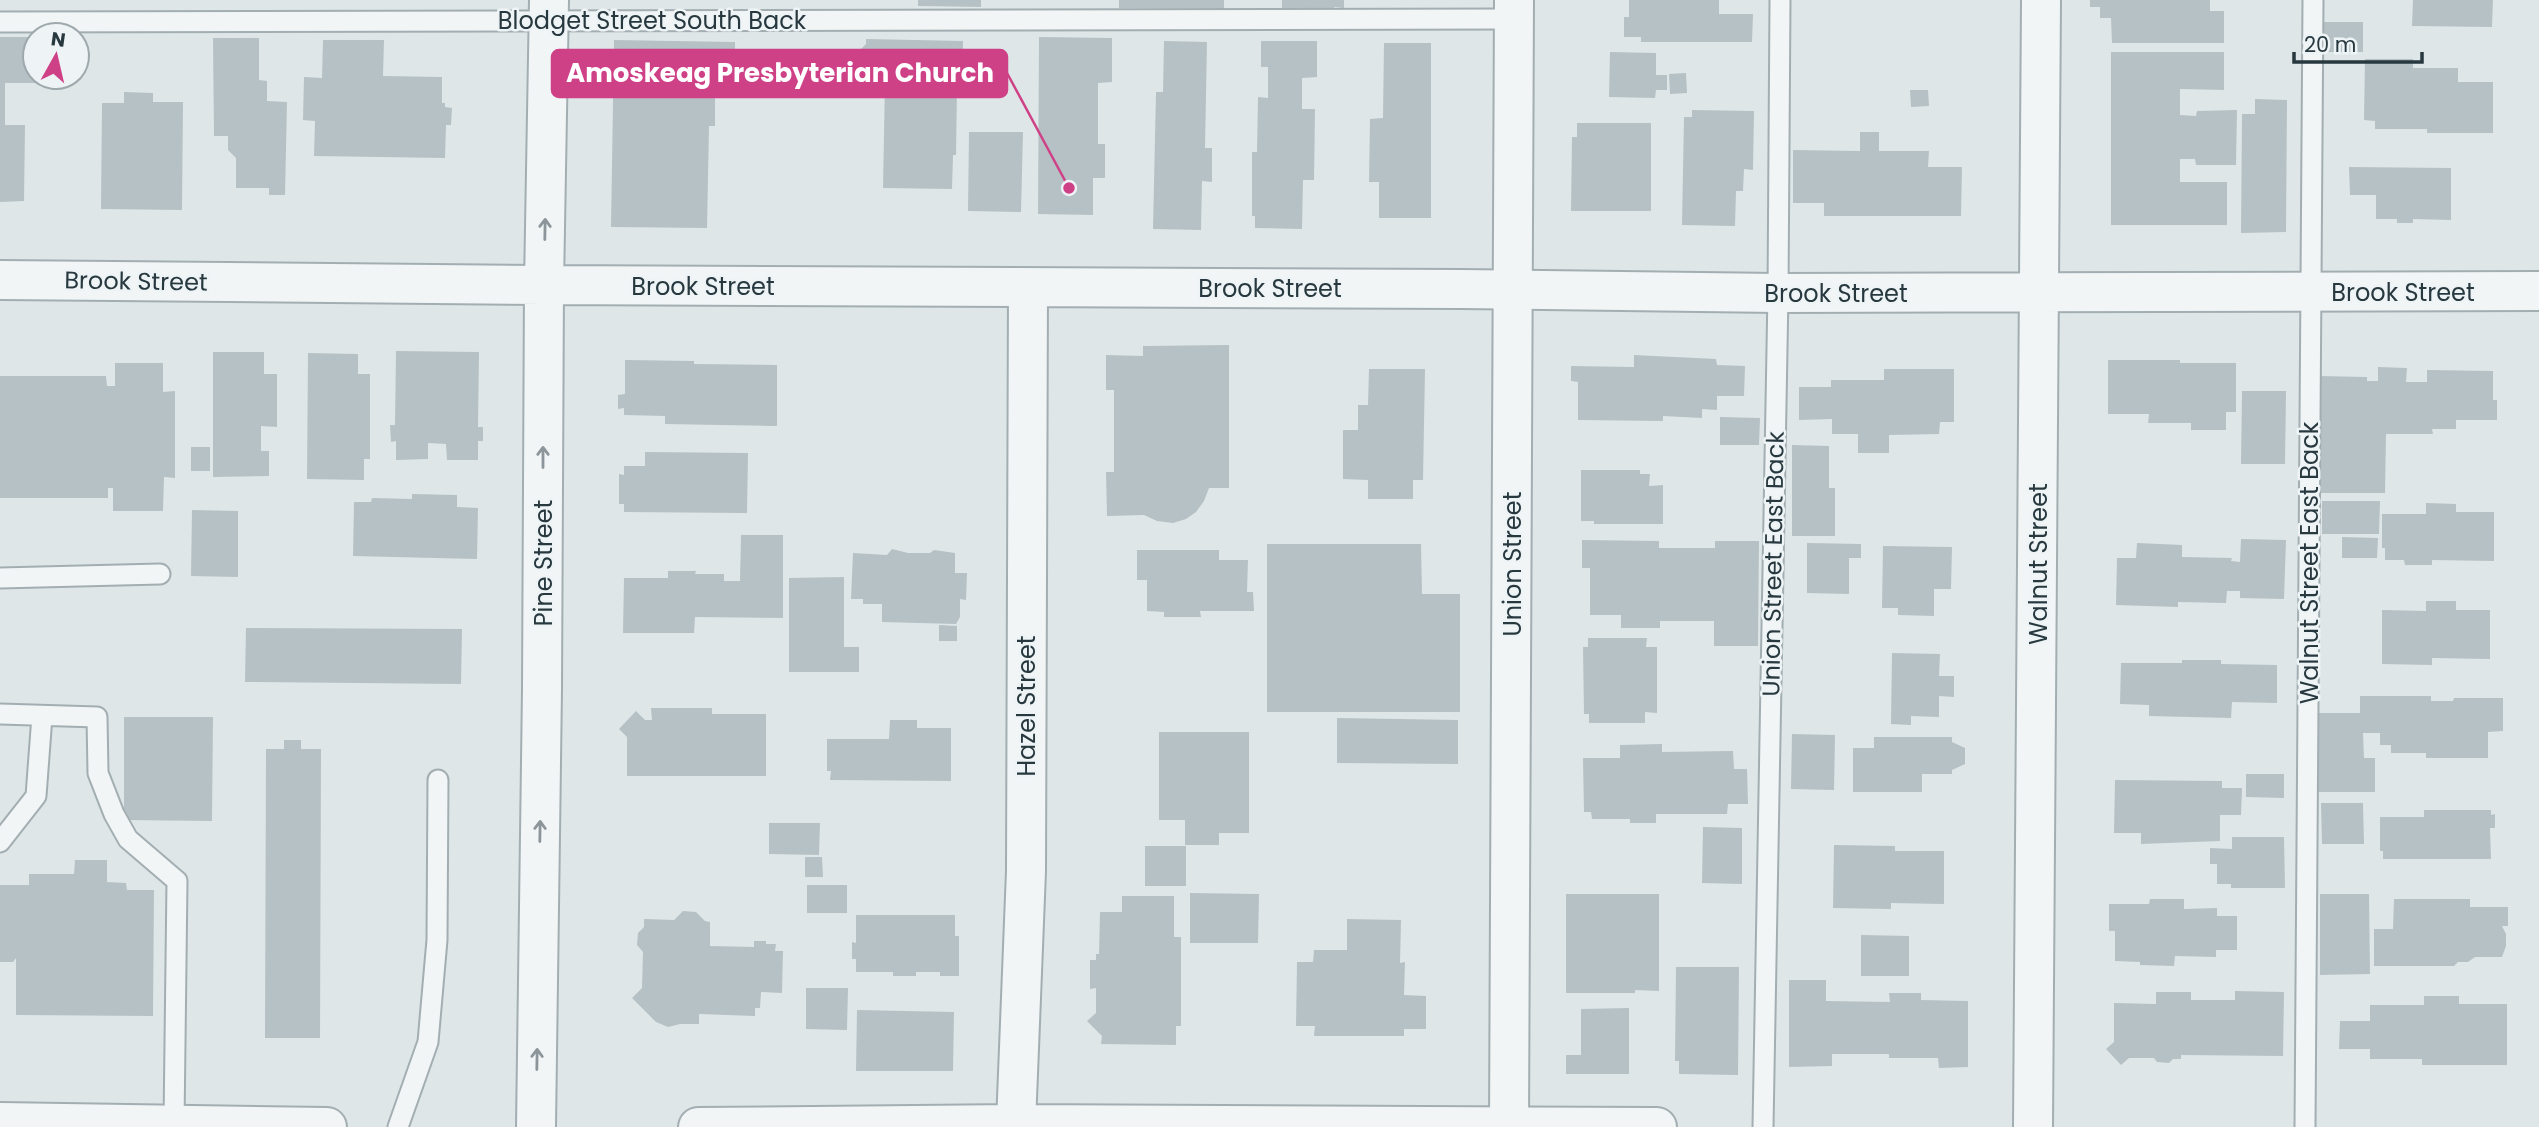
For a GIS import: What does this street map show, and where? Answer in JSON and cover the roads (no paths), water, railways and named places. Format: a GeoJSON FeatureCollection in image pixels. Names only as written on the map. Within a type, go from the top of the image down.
{"type":"FeatureCollection","features":[{"type":"Feature","properties":{"kind":"street","name":"Walnut Street"},"geometry":{"type":"LineString","coordinates":[[2033,1127],[2041,0]]}},
{"type":"Feature","properties":{"kind":"street","name":"Union Street"},"geometry":{"type":"LineString","coordinates":[[1509,1127],[1514,9]]}},
{"type":"Feature","properties":{"kind":"street","name":"Pine Street"},"geometry":{"type":"LineString","coordinates":[[536,1127],[549,10]]}},
{"type":"Feature","properties":{"kind":"street","name":"Brook Street"},"geometry":{"type":"LineString","coordinates":[[0,280],[1778,293],[2539,291]]}},
{"type":"Feature","properties":{"kind":"street","name":"Hazel Street"},"geometry":{"type":"LineString","coordinates":[[1016,1124],[1026,871],[1028,288]]}},
{"type":"Feature","properties":{"kind":"street"},"geometry":{"type":"LineString","coordinates":[[0,1122],[327,1127]]}},
{"type":"Feature","properties":{"kind":"street"},"geometry":{"type":"LineString","coordinates":[[698,1127],[1016,1124],[1657,1127]]}},
{"type":"Feature","properties":{"kind":"lane","name":"Union Street East Back"},"geometry":{"type":"LineString","coordinates":[[1763,1127],[1778,293],[1780,0]]}},
{"type":"Feature","properties":{"kind":"lane","name":"Walnut Street East Back"},"geometry":{"type":"LineString","coordinates":[[2305,1127],[2313,0]]}},
{"type":"Feature","properties":{"kind":"lane","name":"Blodget Street South Back"},"geometry":{"type":"LineString","coordinates":[[0,22],[549,10],[1514,9]]}},
{"type":"Feature","properties":{"kind":"lane"},"geometry":{"type":"LineString","coordinates":[[0,579],[160,574]]}},
{"type":"Feature","properties":{"kind":"lane"},"geometry":{"type":"LineString","coordinates":[[0,714],[97,717],[98,773],[114,814],[128,839],[177,881],[174,1124]]}},
{"type":"Feature","properties":{"kind":"lane"},"geometry":{"type":"LineString","coordinates":[[0,842],[36,796],[42,716]]}},
{"type":"Feature","properties":{"kind":"lane"},"geometry":{"type":"LineString","coordinates":[[398,1127],[428,1042],[437,940],[438,780]]}},
{"type":"Feature","properties":{"kind":"place","name":"Amoskeag Presbyterian Church"},"geometry":{"type":"Point","coordinates":[1069,188]}}]}
